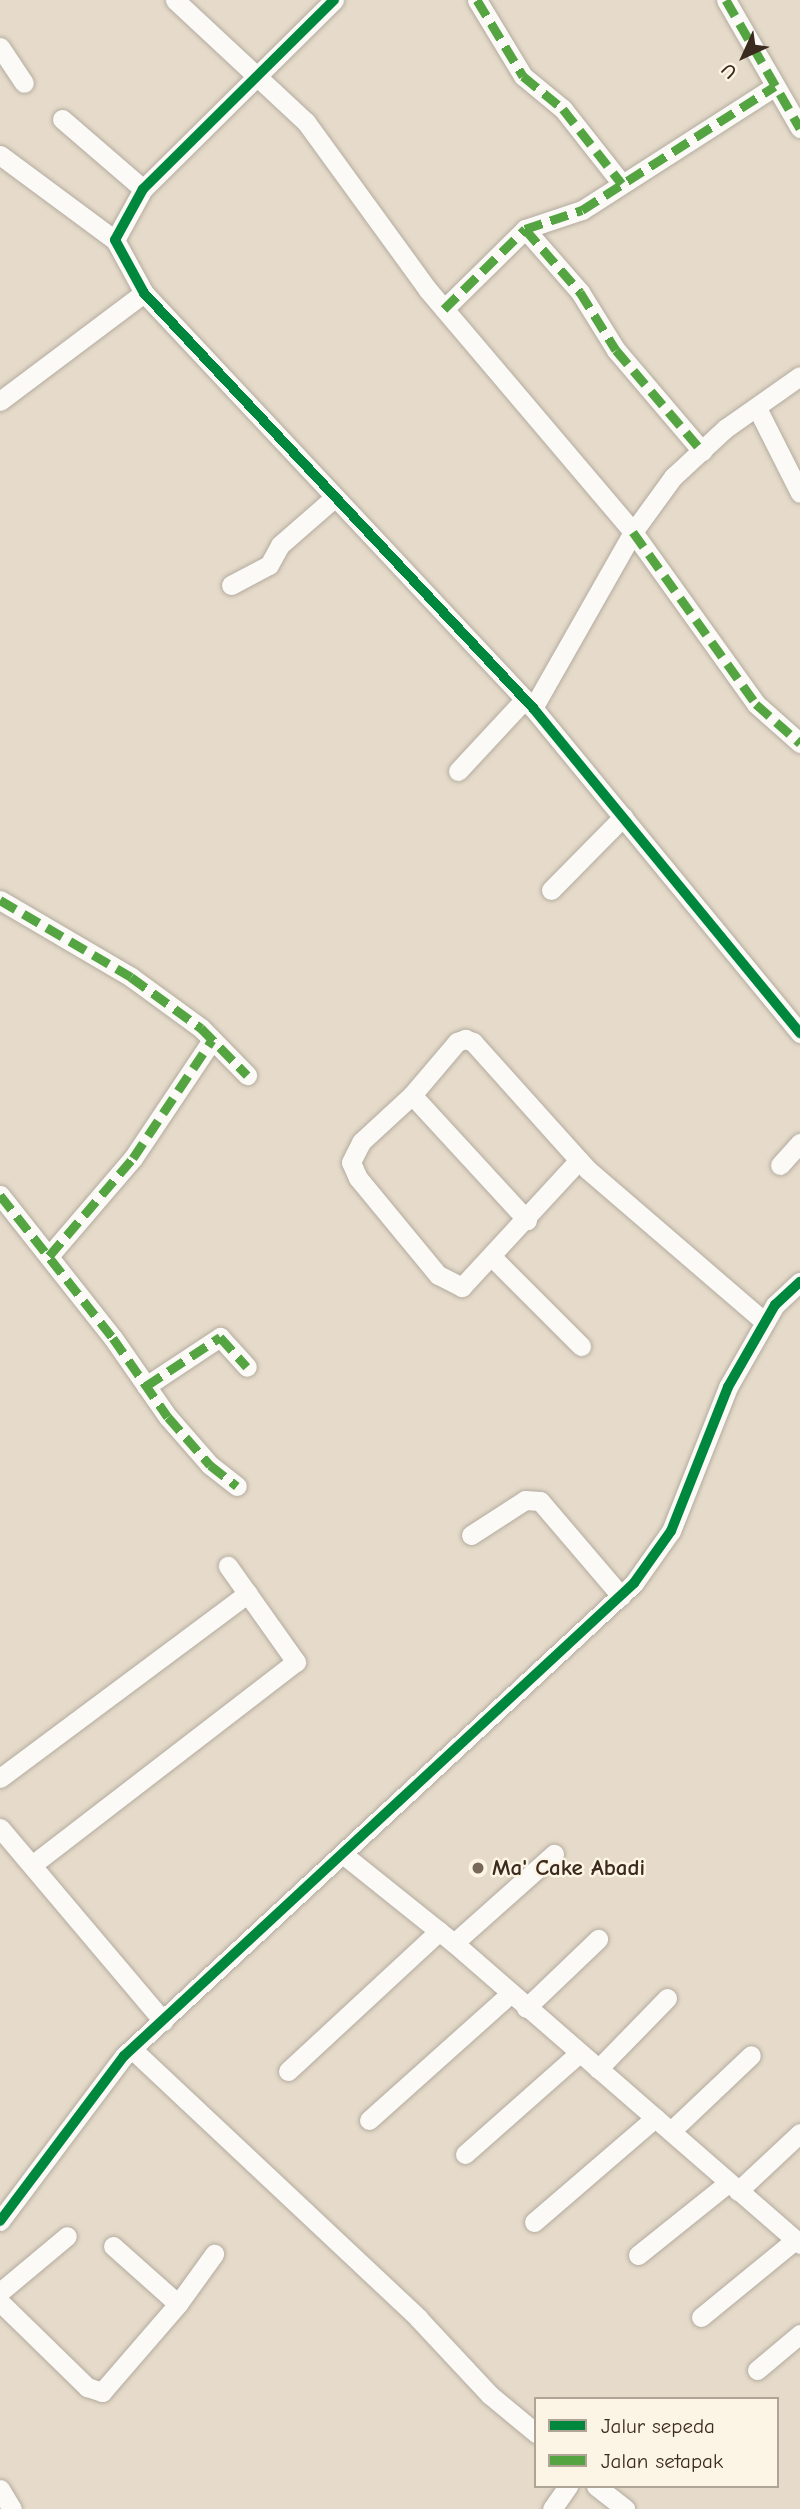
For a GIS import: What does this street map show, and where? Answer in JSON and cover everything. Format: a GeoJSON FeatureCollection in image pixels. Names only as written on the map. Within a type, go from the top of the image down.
{"type":"FeatureCollection","features":[{"type":"Feature","properties":{"kind":"street"},"geometry":{"type":"LineString","coordinates":[[175,0],[306,122],[444,309],[633,532],[756,704],[800,743]]}},
{"type":"Feature","properties":{"kind":"street"},"geometry":{"type":"LineString","coordinates":[[115,240],[143,189],[334,0]]}},
{"type":"Feature","properties":{"kind":"street"},"geometry":{"type":"LineString","coordinates":[[477,0],[523,76],[563,109],[622,184]]}},
{"type":"Feature","properties":{"kind":"street"},"geometry":{"type":"LineString","coordinates":[[726,0],[800,128]]}},
{"type":"Feature","properties":{"kind":"street"},"geometry":{"type":"LineString","coordinates":[[0,47],[24,83]]}},
{"type":"Feature","properties":{"kind":"street"},"geometry":{"type":"LineString","coordinates":[[444,309],[524,229],[582,210],[775,86]]}},
{"type":"Feature","properties":{"kind":"street"},"geometry":{"type":"LineString","coordinates":[[62,120],[143,189]]}},
{"type":"Feature","properties":{"kind":"street"},"geometry":{"type":"LineString","coordinates":[[0,155],[115,240],[144,293],[529,704],[800,1033]]}},
{"type":"Feature","properties":{"kind":"street"},"geometry":{"type":"LineString","coordinates":[[524,229],[580,292],[616,350],[702,450]]}},
{"type":"Feature","properties":{"kind":"street"},"geometry":{"type":"LineString","coordinates":[[0,401],[144,293]]}},
{"type":"Feature","properties":{"kind":"street"},"geometry":{"type":"LineString","coordinates":[[458,771],[529,704],[633,532],[673,477],[702,450],[800,376]]}},
{"type":"Feature","properties":{"kind":"street"},"geometry":{"type":"LineString","coordinates":[[757,408],[800,494]]}},
{"type":"Feature","properties":{"kind":"street"},"geometry":{"type":"LineString","coordinates":[[231,585],[269,565],[280,545],[335,497]]}},
{"type":"Feature","properties":{"kind":"street"},"geometry":{"type":"LineString","coordinates":[[551,890],[622,817]]}},
{"type":"Feature","properties":{"kind":"street"},"geometry":{"type":"LineString","coordinates":[[0,900],[131,978],[212,1040],[247,1075]]}},
{"type":"Feature","properties":{"kind":"street"},"geometry":{"type":"LineString","coordinates":[[579,1160],[467,1284],[454,1286],[439,1275],[358,1178],[351,1162],[362,1142],[412,1095],[457,1042],[465,1039],[579,1160],[765,1322]]}},
{"type":"Feature","properties":{"kind":"street"},"geometry":{"type":"LineString","coordinates":[[49,1256],[133,1157],[212,1040]]}},
{"type":"Feature","properties":{"kind":"street"},"geometry":{"type":"LineString","coordinates":[[412,1095],[527,1220]]}},
{"type":"Feature","properties":{"kind":"street"},"geometry":{"type":"LineString","coordinates":[[780,1165],[800,1143]]}},
{"type":"Feature","properties":{"kind":"street"},"geometry":{"type":"LineString","coordinates":[[0,1195],[210,1465],[237,1486]]}},
{"type":"Feature","properties":{"kind":"street"},"geometry":{"type":"LineString","coordinates":[[492,1258],[581,1346]]}},
{"type":"Feature","properties":{"kind":"street"},"geometry":{"type":"LineString","coordinates":[[1,2218],[132,2049],[621,1596],[671,1531],[728,1387],[775,1305],[800,1282]]}},
{"type":"Feature","properties":{"kind":"street"},"geometry":{"type":"LineString","coordinates":[[146,1386],[220,1337],[247,1367]]}},
{"type":"Feature","properties":{"kind":"street"},"geometry":{"type":"LineString","coordinates":[[471,1535],[525,1500],[540,1501],[621,1596]]}},
{"type":"Feature","properties":{"kind":"street"},"geometry":{"type":"LineString","coordinates":[[32,1866],[296,1662],[228,1566]]}},
{"type":"Feature","properties":{"kind":"street"},"geometry":{"type":"LineString","coordinates":[[0,1778],[248,1593]]}},
{"type":"Feature","properties":{"kind":"street"},"geometry":{"type":"LineString","coordinates":[[0,1828],[163,2021]]}},
{"type":"Feature","properties":{"kind":"street"},"geometry":{"type":"LineString","coordinates":[[288,2071],[446,1937],[554,1854]]}},
{"type":"Feature","properties":{"kind":"street"},"geometry":{"type":"LineString","coordinates":[[344,1855],[446,1937],[797,2242],[701,2317]]}},
{"type":"Feature","properties":{"kind":"street"},"geometry":{"type":"LineString","coordinates":[[526,2008],[598,1938]]}},
{"type":"Feature","properties":{"kind":"street"},"geometry":{"type":"LineString","coordinates":[[369,2120],[510,1994]]}},
{"type":"Feature","properties":{"kind":"street"},"geometry":{"type":"LineString","coordinates":[[598,2069],[667,1998]]}},
{"type":"Feature","properties":{"kind":"street"},"geometry":{"type":"LineString","coordinates":[[132,2049],[418,2318],[490,2395],[534,2431]]}},
{"type":"Feature","properties":{"kind":"street"},"geometry":{"type":"LineString","coordinates":[[465,2154],[579,2053]]}},
{"type":"Feature","properties":{"kind":"street"},"geometry":{"type":"LineString","coordinates":[[671,2132],[751,2055]]}},
{"type":"Feature","properties":{"kind":"street"},"geometry":{"type":"LineString","coordinates":[[534,2222],[655,2118]]}},
{"type":"Feature","properties":{"kind":"street"},"geometry":{"type":"LineString","coordinates":[[638,2255],[733,2187],[800,2133]]}},
{"type":"Feature","properties":{"kind":"street"},"geometry":{"type":"LineString","coordinates":[[0,2292],[67,2236]]}},
{"type":"Feature","properties":{"kind":"street"},"geometry":{"type":"LineString","coordinates":[[113,2246],[178,2304]]}},
{"type":"Feature","properties":{"kind":"street"},"geometry":{"type":"LineString","coordinates":[[0,2302],[88,2388],[102,2392],[178,2304],[214,2254]]}},
{"type":"Feature","properties":{"kind":"street"},"geometry":{"type":"LineString","coordinates":[[757,2370],[800,2334]]}},
{"type":"Feature","properties":{"kind":"street"},"geometry":{"type":"LineString","coordinates":[[552,2509],[567,2488]]}},
{"type":"Feature","properties":{"kind":"street"},"geometry":{"type":"LineString","coordinates":[[599,2488],[625,2509]]}},
{"type":"Feature","properties":{"kind":"street"},"geometry":{"type":"LineString","coordinates":[[0,2490],[12,2509]]}},
{"type":"Feature","properties":{"kind":"marked path"},"geometry":{"type":"LineString","coordinates":[[477,0],[523,76],[563,109],[622,184]]}},
{"type":"Feature","properties":{"kind":"marked path"},"geometry":{"type":"LineString","coordinates":[[726,0],[800,128]]}},
{"type":"Feature","properties":{"kind":"marked path"},"geometry":{"type":"LineString","coordinates":[[444,309],[525,229],[582,210],[775,86]]}},
{"type":"Feature","properties":{"kind":"marked path"},"geometry":{"type":"LineString","coordinates":[[525,229],[580,292],[616,350],[702,451]]}},
{"type":"Feature","properties":{"kind":"marked path"},"geometry":{"type":"LineString","coordinates":[[633,532],[756,704],[800,743]]}},
{"type":"Feature","properties":{"kind":"marked path"},"geometry":{"type":"LineString","coordinates":[[0,900],[131,977],[201,1028],[247,1075]]}},
{"type":"Feature","properties":{"kind":"marked path"},"geometry":{"type":"LineString","coordinates":[[49,1256],[133,1158],[212,1040]]}},
{"type":"Feature","properties":{"kind":"marked path"},"geometry":{"type":"LineString","coordinates":[[0,1195],[113,1338],[168,1417],[210,1465],[237,1486]]}},
{"type":"Feature","properties":{"kind":"marked path"},"geometry":{"type":"LineString","coordinates":[[146,1386],[220,1337],[247,1367]]}},
{"type":"Feature","properties":{"kind":"cycle path"},"geometry":{"type":"LineString","coordinates":[[334,0],[143,189],[115,240],[144,293],[533,708],[800,1033]]}},
{"type":"Feature","properties":{"kind":"cycle path"},"geometry":{"type":"LineString","coordinates":[[0,2221],[124,2056],[634,1583],[671,1531],[728,1387],[775,1305],[800,1282]]}},
{"type":"Feature","properties":{"kind":"place","name":"Ma' Cake Abadi"},"geometry":{"type":"Point","coordinates":[478,1868]}}]}
